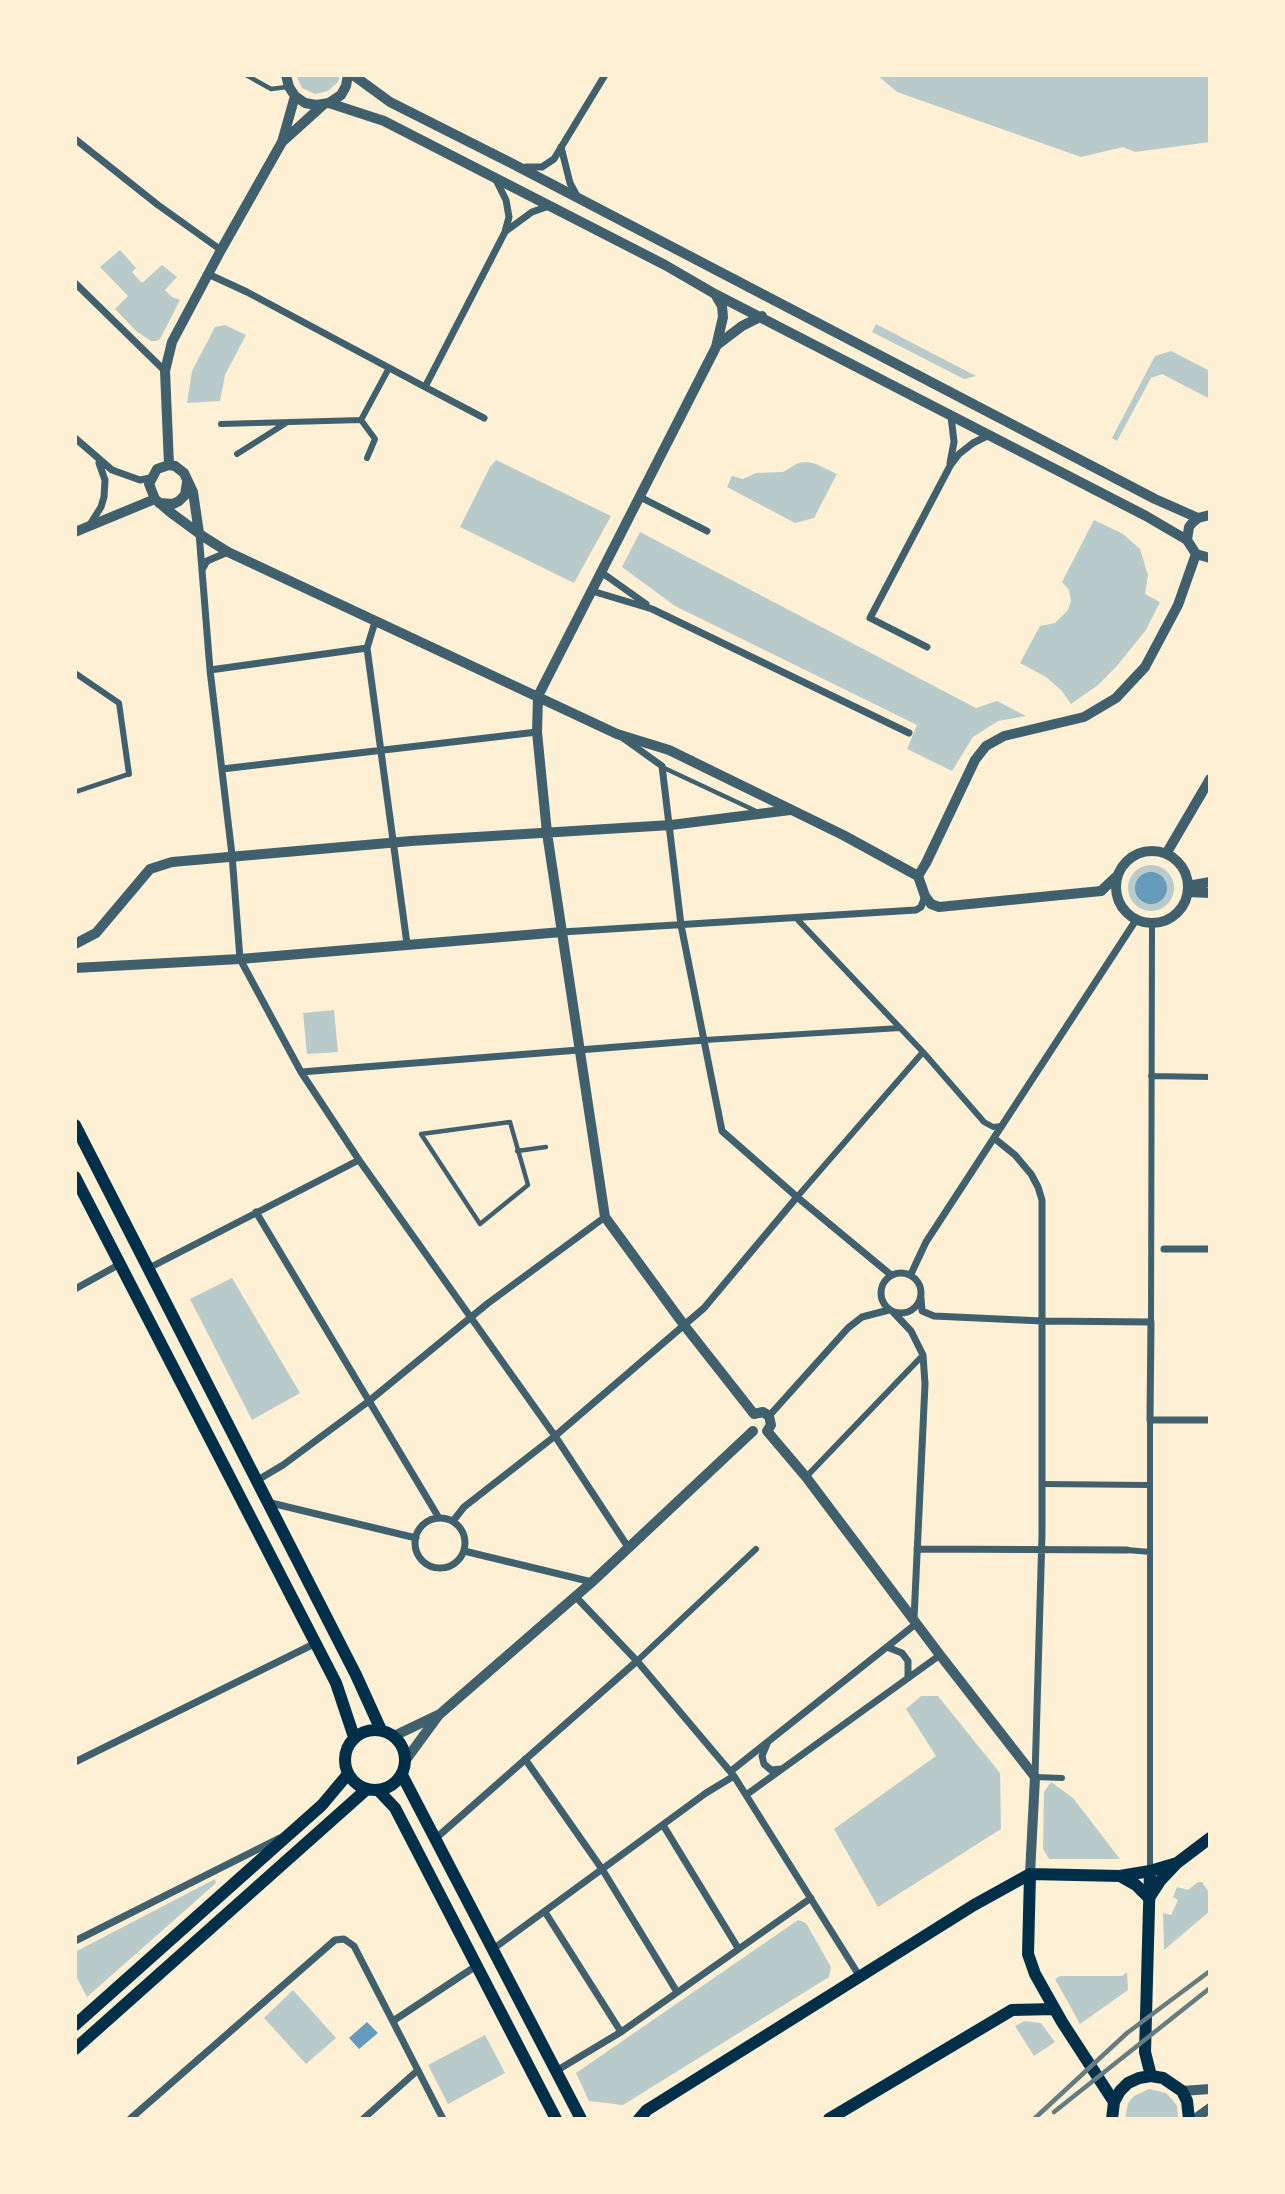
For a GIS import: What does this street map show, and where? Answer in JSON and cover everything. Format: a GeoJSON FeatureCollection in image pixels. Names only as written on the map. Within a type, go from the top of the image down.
{"type":"FeatureCollection","features":[{"type":"Feature","properties":{"kind":"main road"},"geometry":{"type":"LineString","coordinates":[[75,1125],[356,1675],[381,1730]]}},
{"type":"Feature","properties":{"kind":"main road"},"geometry":{"type":"LineString","coordinates":[[75,1177],[316,1643],[336,1683],[355,1737]]}},
{"type":"Feature","properties":{"kind":"main road"},"geometry":{"type":"LineString","coordinates":[[75,2049],[373,1790],[390,1786],[402,1774],[405,1761],[403,1749],[394,1736],[381,1730],[365,1731],[355,1737],[345,1754],[348,1774],[357,1784],[373,1790],[395,1808],[556,2119]]}},
{"type":"Feature","properties":{"kind":"main road"},"geometry":{"type":"LineString","coordinates":[[75,2025],[322,1805],[348,1774]]}},
{"type":"Feature","properties":{"kind":"main road"},"geometry":{"type":"LineString","coordinates":[[402,1774],[581,2119]]}},
{"type":"Feature","properties":{"kind":"main road"},"geometry":{"type":"LineString","coordinates":[[1149,1898],[1177,1863],[1210,1838]]}},
{"type":"Feature","properties":{"kind":"main road"},"geometry":{"type":"LineString","coordinates":[[639,2119],[647,2110],[974,1905],[1030,1874],[1120,1876],[1177,1863]]}},
{"type":"Feature","properties":{"kind":"main road"},"geometry":{"type":"LineString","coordinates":[[1150,1871],[1145,2052],[1151,2076]]}},
{"type":"Feature","properties":{"kind":"main road"},"geometry":{"type":"LineString","coordinates":[[1030,1874],[1028,1954],[1035,1975],[1070,2036],[1114,2102]]}},
{"type":"Feature","properties":{"kind":"main road"},"geometry":{"type":"LineString","coordinates":[[1120,1876],[1136,1885],[1149,1898]]}},
{"type":"Feature","properties":{"kind":"main road"},"geometry":{"type":"LineString","coordinates":[[829,2119],[1012,2010],[1054,2009]]}},
{"type":"Feature","properties":{"kind":"main road"},"geometry":{"type":"LineString","coordinates":[[1112,2119],[1114,2102],[1119,2091],[1128,2083],[1151,2076],[1163,2078],[1182,2091],[1187,2101],[1189,2119]]}},
{"type":"Feature","properties":{"kind":"street"},"geometry":{"type":"LineString","coordinates":[[169,465],[165,371],[172,342],[282,142],[341,94],[351,75],[390,102],[1155,499],[1206,515]]}},
{"type":"Feature","properties":{"kind":"street"},"geometry":{"type":"LineString","coordinates":[[513,164],[532,169],[542,167],[554,159],[605,75]]}},
{"type":"Feature","properties":{"kind":"street"},"geometry":{"type":"LineString","coordinates":[[288,82],[305,103],[326,104],[384,121],[989,435],[1187,540],[1196,554],[1210,558]]}},
{"type":"Feature","properties":{"kind":"street"},"geometry":{"type":"LineString","coordinates":[[282,142],[288,82]]}},
{"type":"Feature","properties":{"kind":"street"},"geometry":{"type":"LineString","coordinates":[[75,139],[158,205],[221,250]]}},
{"type":"Feature","properties":{"kind":"street"},"geometry":{"type":"LineString","coordinates":[[561,147],[570,183],[579,199]]}},
{"type":"Feature","properties":{"kind":"street"},"geometry":{"type":"LineString","coordinates":[[425,387],[505,232],[509,217],[506,200],[496,179]]}},
{"type":"Feature","properties":{"kind":"street"},"geometry":{"type":"LineString","coordinates":[[505,232],[532,212],[549,206]]}},
{"type":"Feature","properties":{"kind":"street"},"geometry":{"type":"LineString","coordinates":[[208,274],[484,418]]}},
{"type":"Feature","properties":{"kind":"street"},"geometry":{"type":"LineString","coordinates":[[75,283],[165,371]]}},
{"type":"Feature","properties":{"kind":"street"},"geometry":{"type":"LineString","coordinates":[[715,294],[722,306],[723,317],[717,345],[538,696],[537,732],[547,833],[605,1217],[684,1325],[754,1414]]}},
{"type":"Feature","properties":{"kind":"street"},"geometry":{"type":"LineString","coordinates":[[717,345],[742,326],[762,316]]}},
{"type":"Feature","properties":{"kind":"street"},"geometry":{"type":"LineString","coordinates":[[361,420],[389,368]]}},
{"type":"Feature","properties":{"kind":"street"},"geometry":{"type":"LineString","coordinates":[[950,466],[954,442],[951,415]]}},
{"type":"Feature","properties":{"kind":"street"},"geometry":{"type":"LineString","coordinates":[[221,424],[361,420]]}},
{"type":"Feature","properties":{"kind":"street"},"geometry":{"type":"LineString","coordinates":[[361,420],[374,439],[367,458]]}},
{"type":"Feature","properties":{"kind":"street"},"geometry":{"type":"LineString","coordinates":[[237,454],[288,422]]}},
{"type":"Feature","properties":{"kind":"street"},"geometry":{"type":"LineString","coordinates":[[927,648],[870,618],[950,466],[959,454],[989,435]]}},
{"type":"Feature","properties":{"kind":"street"},"geometry":{"type":"LineString","coordinates":[[75,438],[97,459],[126,477],[140,480],[150,478],[157,469],[169,465],[180,469],[193,492],[210,670],[232,855],[240,959],[301,1072],[359,1160],[555,1436],[628,1547]]}},
{"type":"Feature","properties":{"kind":"street"},"geometry":{"type":"LineString","coordinates":[[88,526],[101,507],[104,497],[105,480],[97,459]]}},
{"type":"Feature","properties":{"kind":"street"},"geometry":{"type":"LineString","coordinates":[[150,478],[155,498],[228,552],[617,734],[669,750],[843,835],[918,876],[931,904],[939,907],[1101,891],[1132,857],[1142,852],[1154,851],[1166,854],[1181,865],[1188,889],[1178,912],[1166,921],[1152,924],[1136,920],[1126,913],[1119,902],[1117,876]]}},
{"type":"Feature","properties":{"kind":"street"},"geometry":{"type":"LineString","coordinates":[[75,532],[155,498],[173,504],[185,495],[187,479]]}},
{"type":"Feature","properties":{"kind":"street"},"geometry":{"type":"LineString","coordinates":[[640,497],[707,531]]}},
{"type":"Feature","properties":{"kind":"street"},"geometry":{"type":"LineString","coordinates":[[1187,540],[1189,527],[1206,515]]}},
{"type":"Feature","properties":{"kind":"street"},"geometry":{"type":"LineString","coordinates":[[202,569],[207,561],[228,552]]}},
{"type":"Feature","properties":{"kind":"street"},"geometry":{"type":"LineString","coordinates":[[918,876],[975,760],[986,746],[1004,736],[1084,717],[1116,698],[1145,667],[1178,605],[1196,554]]}},
{"type":"Feature","properties":{"kind":"street"},"geometry":{"type":"LineString","coordinates":[[601,572],[652,608],[909,733]]}},
{"type":"Feature","properties":{"kind":"street"},"geometry":{"type":"LineString","coordinates":[[592,591],[652,608]]}},
{"type":"Feature","properties":{"kind":"street"},"geometry":{"type":"LineString","coordinates":[[375,622],[367,648],[407,944]]}},
{"type":"Feature","properties":{"kind":"street"},"geometry":{"type":"LineString","coordinates":[[210,670],[367,648]]}},
{"type":"Feature","properties":{"kind":"street"},"geometry":{"type":"LineString","coordinates":[[75,673],[120,703],[130,774]]}},
{"type":"Feature","properties":{"kind":"street"},"geometry":{"type":"LineString","coordinates":[[222,769],[537,732]]}},
{"type":"Feature","properties":{"kind":"street"},"geometry":{"type":"LineString","coordinates":[[617,734],[662,766],[681,925],[722,1130],[797,1198],[891,1275]]}},
{"type":"Feature","properties":{"kind":"street"},"geometry":{"type":"LineString","coordinates":[[1166,854],[1210,779]]}},
{"type":"Feature","properties":{"kind":"street"},"geometry":{"type":"LineString","coordinates":[[75,944],[96,933],[150,869],[172,862],[232,855],[671,825],[790,810]]}},
{"type":"Feature","properties":{"kind":"street"},"geometry":{"type":"LineString","coordinates":[[1188,889],[1210,882]]}},
{"type":"Feature","properties":{"kind":"street"},"geometry":{"type":"LineString","coordinates":[[1188,889],[1210,892]]}},
{"type":"Feature","properties":{"kind":"street"},"geometry":{"type":"LineString","coordinates":[[75,968],[240,959],[562,932],[916,910],[920,908],[925,896]]}},
{"type":"Feature","properties":{"kind":"street"},"geometry":{"type":"LineString","coordinates":[[797,919],[923,1052],[984,1122],[993,1127],[1002,1126]]}},
{"type":"Feature","properties":{"kind":"street"},"geometry":{"type":"LineString","coordinates":[[911,1274],[926,1242],[1136,920]]}},
{"type":"Feature","properties":{"kind":"street"},"geometry":{"type":"LineString","coordinates":[[1150,1871],[1152,924]]}},
{"type":"Feature","properties":{"kind":"street"},"geometry":{"type":"LineString","coordinates":[[301,1072],[581,1048],[900,1028]]}},
{"type":"Feature","properties":{"kind":"street"},"geometry":{"type":"LineString","coordinates":[[453,1521],[464,1507],[555,1436],[704,1308],[923,1052]]}},
{"type":"Feature","properties":{"kind":"street"},"geometry":{"type":"LineString","coordinates":[[1151,1076],[1210,1077]]}},
{"type":"Feature","properties":{"kind":"street"},"geometry":{"type":"LineString","coordinates":[[994,1138],[1031,1174],[1042,1200],[1042,1549],[1030,1874]]}},
{"type":"Feature","properties":{"kind":"street"},"geometry":{"type":"LineString","coordinates":[[149,1268],[359,1160]]}},
{"type":"Feature","properties":{"kind":"street"},"geometry":{"type":"LineString","coordinates":[[256,1212],[439,1518]]}},
{"type":"Feature","properties":{"kind":"street"},"geometry":{"type":"LineString","coordinates":[[256,1481],[284,1465],[369,1401],[472,1317],[605,1217]]}},
{"type":"Feature","properties":{"kind":"street"},"geometry":{"type":"LineString","coordinates":[[1150,1249],[1210,1249]]}},
{"type":"Feature","properties":{"kind":"street"},"geometry":{"type":"LineString","coordinates":[[75,1289],[120,1264]]}},
{"type":"Feature","properties":{"kind":"street"},"geometry":{"type":"LineString","coordinates":[[493,1949],[732,1774],[916,1621],[925,1384],[923,1355],[911,1331],[881,1301],[883,1282],[900,1272],[911,1274],[919,1284],[922,1311],[934,1316],[1151,1322]]}},
{"type":"Feature","properties":{"kind":"street"},"geometry":{"type":"LineString","coordinates":[[769,1416],[848,1328],[862,1317],[891,1311],[901,1314],[910,1312],[921,1298]]}},
{"type":"Feature","properties":{"kind":"street"},"geometry":{"type":"LineString","coordinates":[[806,1477],[923,1355]]}},
{"type":"Feature","properties":{"kind":"street"},"geometry":{"type":"LineString","coordinates":[[763,1412],[769,1416],[771,1426],[767,1431],[754,1431],[750,1422],[754,1414],[763,1412]]}},
{"type":"Feature","properties":{"kind":"street"},"geometry":{"type":"LineString","coordinates":[[1150,1420],[1210,1420]]}},
{"type":"Feature","properties":{"kind":"street"},"geometry":{"type":"LineString","coordinates":[[405,1761],[440,1714],[592,1582],[754,1431]]}},
{"type":"Feature","properties":{"kind":"street"},"geometry":{"type":"LineString","coordinates":[[767,1431],[806,1477],[1035,1777],[1062,1778]]}},
{"type":"Feature","properties":{"kind":"street"},"geometry":{"type":"LineString","coordinates":[[1043,1484],[1149,1485]]}},
{"type":"Feature","properties":{"kind":"street"},"geometry":{"type":"LineString","coordinates":[[267,1502],[416,1538]]}},
{"type":"Feature","properties":{"kind":"street"},"geometry":{"type":"LineString","coordinates":[[439,1518],[453,1521],[464,1534],[464,1551],[456,1563],[449,1567],[434,1567],[417,1553],[416,1538],[422,1526],[439,1518]]}},
{"type":"Feature","properties":{"kind":"street"},"geometry":{"type":"LineString","coordinates":[[434,1839],[637,1661],[756,1549]]}},
{"type":"Feature","properties":{"kind":"street"},"geometry":{"type":"LineString","coordinates":[[917,1549],[1150,1552]]}},
{"type":"Feature","properties":{"kind":"street"},"geometry":{"type":"LineString","coordinates":[[464,1551],[592,1582]]}},
{"type":"Feature","properties":{"kind":"street"},"geometry":{"type":"LineString","coordinates":[[575,1596],[637,1661],[732,1774],[860,1977]]}},
{"type":"Feature","properties":{"kind":"street"},"geometry":{"type":"LineString","coordinates":[[75,1762],[316,1643]]}},
{"type":"Feature","properties":{"kind":"street"},"geometry":{"type":"LineString","coordinates":[[887,1647],[902,1653],[908,1661],[908,1678]]}},
{"type":"Feature","properties":{"kind":"street"},"geometry":{"type":"LineString","coordinates":[[746,1795],[940,1655]]}},
{"type":"Feature","properties":{"kind":"street"},"geometry":{"type":"LineString","coordinates":[[394,1736],[440,1714]]}},
{"type":"Feature","properties":{"kind":"street"},"geometry":{"type":"LineString","coordinates":[[767,1744],[762,1756],[764,1763],[771,1770],[781,1769]]}},
{"type":"Feature","properties":{"kind":"street"},"geometry":{"type":"LineString","coordinates":[[525,1759],[602,1868],[677,1992]]}},
{"type":"Feature","properties":{"kind":"street"},"geometry":{"type":"LineString","coordinates":[[663,1825],[738,1948]]}},
{"type":"Feature","properties":{"kind":"street"},"geometry":{"type":"LineString","coordinates":[[75,1941],[290,1833]]}},
{"type":"Feature","properties":{"kind":"street"},"geometry":{"type":"LineString","coordinates":[[556,2071],[621,2032],[811,1898]]}},
{"type":"Feature","properties":{"kind":"street"},"geometry":{"type":"LineString","coordinates":[[545,1912],[621,2032]]}},
{"type":"Feature","properties":{"kind":"street"},"geometry":{"type":"LineString","coordinates":[[131,2119],[335,1940],[344,1939],[354,1946],[443,2119]]}},
{"type":"Feature","properties":{"kind":"street"},"geometry":{"type":"LineString","coordinates":[[393,2021],[477,1966]]}},
{"type":"Feature","properties":{"kind":"street"},"geometry":{"type":"LineString","coordinates":[[363,2119],[418,2070]]}},
{"type":"Feature","properties":{"kind":"street"},"geometry":{"type":"LineString","coordinates":[[1182,2091],[1210,2089]]}},
{"type":"Feature","properties":{"kind":"street"},"geometry":{"type":"LineString","coordinates":[[1195,2119],[1210,2108]]}},
{"type":"Feature","properties":{"kind":"lane"},"geometry":{"type":"LineString","coordinates":[[246,75],[271,89],[288,82]]}},
{"type":"Feature","properties":{"kind":"lane"},"geometry":{"type":"LineString","coordinates":[[662,766],[763,815]]}},
{"type":"Feature","properties":{"kind":"lane"},"geometry":{"type":"LineString","coordinates":[[75,792],[130,774]]}},
{"type":"Feature","properties":{"kind":"lane"},"geometry":{"type":"LineString","coordinates":[[510,1122],[517,1152],[528,1185],[480,1224],[421,1134],[510,1122]]}},
{"type":"Feature","properties":{"kind":"lane"},"geometry":{"type":"LineString","coordinates":[[517,1152],[545,1147]]}},
{"type":"Feature","properties":{"kind":"shaded area"},"geometry":{"type":"Polygon","coordinates":[[[296,75],[340,75],[338,82],[328,91],[315,94],[302,88],[296,75]]]}},
{"type":"Feature","properties":{"kind":"shaded area"},"geometry":{"type":"Polygon","coordinates":[[[877,75],[1210,75],[1210,142],[1135,152],[1123,147],[1081,157],[897,92],[877,75]]]}},
{"type":"Feature","properties":{"kind":"shaded area"},"geometry":{"type":"Polygon","coordinates":[[[120,250],[136,268],[132,272],[142,283],[162,265],[177,277],[165,290],[180,300],[160,339],[156,341],[151,341],[136,331],[115,309],[128,296],[100,267],[120,250]]]}},
{"type":"Feature","properties":{"kind":"shaded area"},"geometry":{"type":"Polygon","coordinates":[[[876,324],[976,376],[964,379],[872,332],[876,324]]]}},
{"type":"Feature","properties":{"kind":"shaded area"},"geometry":{"type":"Polygon","coordinates":[[[225,325],[246,335],[225,375],[220,401],[187,403],[192,371],[215,327],[225,325]]]}},
{"type":"Feature","properties":{"kind":"shaded area"},"geometry":{"type":"Polygon","coordinates":[[[1171,351],[1210,371],[1210,399],[1162,374],[1151,378],[1117,441],[1112,438],[1155,356],[1171,351]]]}},
{"type":"Feature","properties":{"kind":"shaded area"},"geometry":{"type":"Polygon","coordinates":[[[496,460],[611,516],[574,583],[460,527],[496,460]]]}},
{"type":"Feature","properties":{"kind":"shaded area"},"geometry":{"type":"Polygon","coordinates":[[[807,462],[837,474],[814,518],[795,523],[727,487],[732,476],[743,479],[756,473],[783,472],[798,463],[807,462]]]}},
{"type":"Feature","properties":{"kind":"shaded area"},"geometry":{"type":"Polygon","coordinates":[[[1094,520],[1123,534],[1140,549],[1148,575],[1145,594],[1160,602],[1146,630],[1116,667],[1098,685],[1071,704],[1062,691],[1046,677],[1020,663],[1040,626],[1055,623],[1068,610],[1071,601],[1069,590],[1062,582],[1094,520]]]}},
{"type":"Feature","properties":{"kind":"shaded area"},"geometry":{"type":"Polygon","coordinates":[[[640,532],[976,708],[997,701],[1026,716],[998,721],[973,737],[952,771],[907,749],[917,725],[675,606],[622,567],[640,532]]]}},
{"type":"Feature","properties":{"kind":"shaded area"},"geometry":{"type":"Polygon","coordinates":[[[1151,865],[1167,872],[1174,888],[1167,904],[1151,911],[1135,904],[1128,888],[1135,872],[1151,865]]]}},
{"type":"Feature","properties":{"kind":"shaded area"},"geometry":{"type":"Polygon","coordinates":[[[334,1010],[338,1052],[307,1054],[303,1013],[334,1010]]]}},
{"type":"Feature","properties":{"kind":"shaded area"},"geometry":{"type":"Polygon","coordinates":[[[232,1278],[300,1393],[252,1420],[190,1299],[232,1278]]]}},
{"type":"Feature","properties":{"kind":"shaded area"},"geometry":{"type":"Polygon","coordinates":[[[921,1696],[938,1696],[1000,1773],[1001,1829],[878,1907],[834,1829],[936,1756],[906,1709],[921,1696]]]}},
{"type":"Feature","properties":{"kind":"shaded area"},"geometry":{"type":"Polygon","coordinates":[[[1051,1782],[1073,1798],[1120,1859],[1049,1859],[1043,1849],[1044,1792],[1051,1782]]]}},
{"type":"Feature","properties":{"kind":"shaded area"},"geometry":{"type":"Polygon","coordinates":[[[215,1879],[216,1883],[87,1997],[75,1974],[75,1952],[215,1879]]]}},
{"type":"Feature","properties":{"kind":"shaded area"},"geometry":{"type":"Polygon","coordinates":[[[1202,1882],[1210,1894],[1210,1911],[1164,1950],[1163,1913],[1171,1915],[1178,1900],[1173,1897],[1177,1887],[1188,1890],[1202,1882]]]}},
{"type":"Feature","properties":{"kind":"shaded area"},"geometry":{"type":"Polygon","coordinates":[[[798,1920],[806,1923],[831,1967],[829,1977],[623,2105],[589,2101],[576,2073],[798,1920]]]}},
{"type":"Feature","properties":{"kind":"shaded area"},"geometry":{"type":"Polygon","coordinates":[[[1127,1972],[1128,1990],[1080,2024],[1055,1979],[1060,1976],[1122,1976],[1127,1972]]]}},
{"type":"Feature","properties":{"kind":"shaded area"},"geometry":{"type":"Polygon","coordinates":[[[293,1990],[336,2038],[306,2064],[264,2018],[293,1990]]]}},
{"type":"Feature","properties":{"kind":"shaded area"},"geometry":{"type":"Polygon","coordinates":[[[1025,2021],[1041,2023],[1055,2042],[1034,2056],[1015,2026],[1025,2021]]]}},
{"type":"Feature","properties":{"kind":"shaded area"},"geometry":{"type":"Polygon","coordinates":[[[485,2035],[505,2073],[448,2104],[428,2065],[485,2035]]]}},
{"type":"Feature","properties":{"kind":"shaded area"},"geometry":{"type":"Polygon","coordinates":[[[1149,2089],[1166,2093],[1172,2099],[1177,2106],[1178,2119],[1125,2119],[1128,2103],[1134,2096],[1149,2089]]]}},
{"type":"Feature","properties":{"kind":"water"},"geometry":{"type":"Polygon","coordinates":[[[1151,872],[1162,877],[1167,888],[1162,899],[1151,904],[1140,899],[1135,888],[1140,877],[1151,872]]]}},
{"type":"Feature","properties":{"kind":"water"},"geometry":{"type":"Polygon","coordinates":[[[367,2022],[378,2033],[359,2049],[349,2038],[367,2022]]]}},
{"type":"Feature","properties":{"kind":"railway"},"geometry":{"type":"LineString","coordinates":[[1034,2119],[1127,2033],[1210,1971]]}},
{"type":"Feature","properties":{"kind":"railway"},"geometry":{"type":"LineString","coordinates":[[1054,2112],[1210,1988]]}}]}
